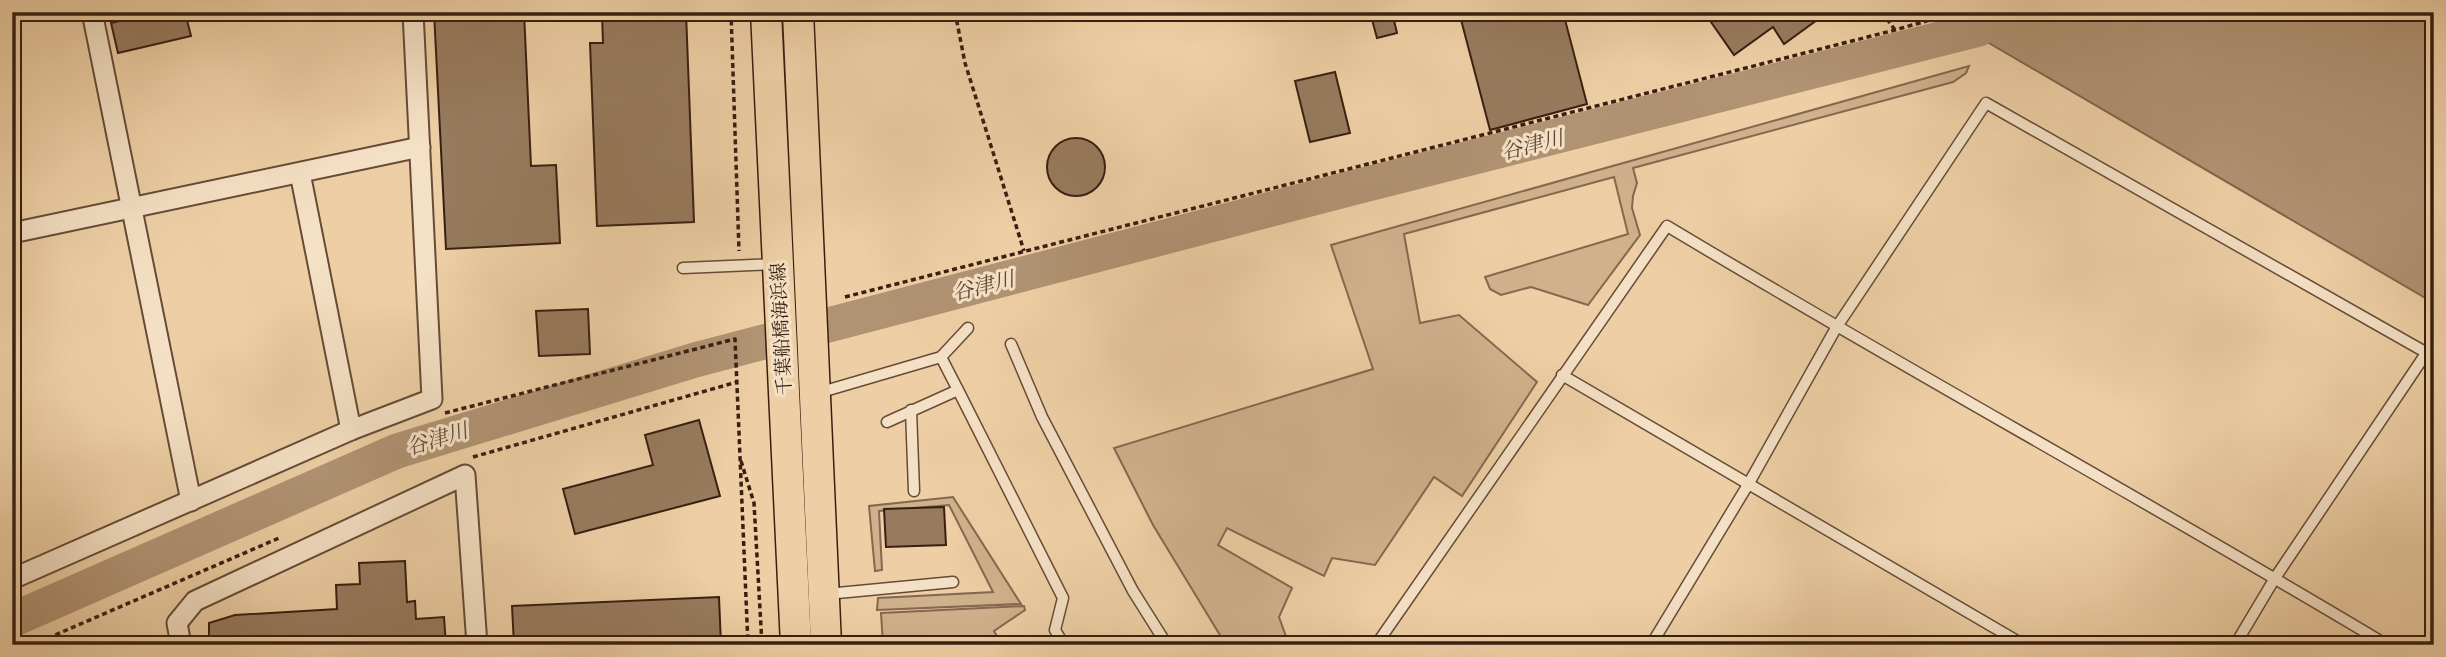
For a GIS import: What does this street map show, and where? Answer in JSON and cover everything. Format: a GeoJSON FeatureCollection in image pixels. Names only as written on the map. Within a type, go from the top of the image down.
{"type":"FeatureCollection","features":[{"type":"Feature","properties":{"kind":"main road","name":"千葉船橋海浜線"},"geometry":{"type":"LineString","coordinates":[[766,12],[796,645]]}},
{"type":"Feature","properties":{"kind":"main road","name":"千葉船橋海浜線"},"geometry":{"type":"LineString","coordinates":[[798,12],[826,645]]}},
{"type":"Feature","properties":{"kind":"street"},"geometry":{"type":"LineString","coordinates":[[92,12],[191,501]]}},
{"type":"Feature","properties":{"kind":"street"},"geometry":{"type":"LineString","coordinates":[[12,579],[351,430],[432,399],[413,12]]}},
{"type":"Feature","properties":{"kind":"street"},"geometry":{"type":"LineString","coordinates":[[12,233],[420,147]]}},
{"type":"Feature","properties":{"kind":"street"},"geometry":{"type":"LineString","coordinates":[[300,173],[351,430]]}},
{"type":"Feature","properties":{"kind":"street"},"geometry":{"type":"LineString","coordinates":[[181,645],[177,622],[195,601],[465,475],[477,645]]}},
{"type":"Feature","properties":{"kind":"lane"},"geometry":{"type":"LineString","coordinates":[[1651,645],[1749,483],[1836,328],[1986,103],[2430,354],[2275,578],[2235,645]]}},
{"type":"Feature","properties":{"kind":"lane"},"geometry":{"type":"LineString","coordinates":[[1376,645],[1667,226],[1836,328],[2275,578],[2387,645]]}},
{"type":"Feature","properties":{"kind":"lane"},"geometry":{"type":"LineString","coordinates":[[684,268],[778,264]]}},
{"type":"Feature","properties":{"kind":"lane"},"geometry":{"type":"LineString","coordinates":[[814,394],[941,357],[968,328]]}},
{"type":"Feature","properties":{"kind":"lane"},"geometry":{"type":"LineString","coordinates":[[1011,344],[1042,417],[1133,591],[1167,645]]}},
{"type":"Feature","properties":{"kind":"lane"},"geometry":{"type":"LineString","coordinates":[[941,357],[1063,598],[1055,630],[1064,645]]}},
{"type":"Feature","properties":{"kind":"lane"},"geometry":{"type":"LineString","coordinates":[[1562,375],[2024,645]]}},
{"type":"Feature","properties":{"kind":"lane"},"geometry":{"type":"LineString","coordinates":[[887,422],[958,390]]}},
{"type":"Feature","properties":{"kind":"lane"},"geometry":{"type":"LineString","coordinates":[[911,410],[914,491]]}},
{"type":"Feature","properties":{"kind":"lane"},"geometry":{"type":"LineString","coordinates":[[823,594],[953,582]]}},
{"type":"Feature","properties":{"kind":"path"},"geometry":{"type":"LineString","coordinates":[[731,12],[740,247]]}},
{"type":"Feature","properties":{"kind":"path"},"geometry":{"type":"LineString","coordinates":[[955,12],[965,63],[1024,251]]}},
{"type":"Feature","properties":{"kind":"path"},"geometry":{"type":"LineString","coordinates":[[1882,12],[1895,30]]}},
{"type":"Feature","properties":{"kind":"path"},"geometry":{"type":"LineString","coordinates":[[845,297],[1958,12]]}},
{"type":"Feature","properties":{"kind":"path"},"geometry":{"type":"LineString","coordinates":[[442,414],[735,340],[748,645]]}},
{"type":"Feature","properties":{"kind":"path"},"geometry":{"type":"LineString","coordinates":[[739,455],[754,503],[762,645]]}},
{"type":"Feature","properties":{"kind":"shaded area"},"geometry":{"type":"Polygon","coordinates":[[[1979,12],[2434,12],[2434,303],[1982,39],[1979,12]]]}},
{"type":"Feature","properties":{"kind":"shaded area"},"geometry":{"type":"Polygon","coordinates":[[[1969,66],[1966,73],[1953,82],[1633,168],[1637,183],[1632,208],[1640,235],[1588,305],[1531,287],[1501,295],[1490,289],[1485,277],[1628,234],[1614,177],[1404,234],[1420,323],[1459,315],[1537,382],[1462,496],[1434,477],[1375,565],[1332,558],[1324,576],[1227,528],[1218,545],[1292,588],[1279,617],[1289,645],[1226,645],[1153,525],[1114,448],[1373,369],[1331,245],[1969,66]]]}},
{"type":"Feature","properties":{"kind":"shaded area"},"geometry":{"type":"Polygon","coordinates":[[[953,497],[1021,604],[877,610],[878,598],[993,592],[949,505],[879,511],[882,570],[875,571],[869,506],[953,497]]]}},
{"type":"Feature","properties":{"kind":"shaded area"},"geometry":{"type":"Polygon","coordinates":[[[1024,606],[1025,610],[994,631],[1002,645],[883,645],[881,613],[1024,606]]]}},
{"type":"Feature","properties":{"kind":"building"},"geometry":{"type":"Polygon","coordinates":[[[122,12],[185,12],[191,36],[118,53],[111,23],[124,20],[122,12]]]}},
{"type":"Feature","properties":{"kind":"building"},"geometry":{"type":"Polygon","coordinates":[[[434,12],[524,12],[531,166],[556,165],[560,243],[446,249],[434,12]]]}},
{"type":"Feature","properties":{"kind":"building"},"geometry":{"type":"Polygon","coordinates":[[[686,12],[694,222],[597,226],[590,43],[603,43],[602,14],[686,12]]]}},
{"type":"Feature","properties":{"kind":"building"},"geometry":{"type":"Polygon","coordinates":[[[1370,12],[1392,12],[1397,33],[1377,38],[1370,12]]]}},
{"type":"Feature","properties":{"kind":"building"},"geometry":{"type":"Polygon","coordinates":[[[1459,12],[1563,12],[1587,104],[1490,130],[1459,12]]]}},
{"type":"Feature","properties":{"kind":"building"},"geometry":{"type":"Polygon","coordinates":[[[1704,12],[1828,12],[1784,44],[1773,27],[1734,55],[1704,12]]]}},
{"type":"Feature","properties":{"kind":"building"},"geometry":{"type":"Polygon","coordinates":[[[1335,72],[1350,133],[1310,142],[1295,81],[1335,72]]]}},
{"type":"Feature","properties":{"kind":"building"},"geometry":{"type":"Polygon","coordinates":[[[1076,138],[1087,140],[1100,151],[1105,167],[1103,178],[1092,191],[1076,196],[1065,194],[1052,183],[1047,167],[1049,156],[1060,143],[1076,138]]]}},
{"type":"Feature","properties":{"kind":"building"},"geometry":{"type":"Polygon","coordinates":[[[588,309],[590,354],[539,356],[536,311],[588,309]]]}},
{"type":"Feature","properties":{"kind":"building"},"geometry":{"type":"Polygon","coordinates":[[[699,420],[720,496],[575,534],[563,489],[653,465],[645,435],[699,420]]]}},
{"type":"Feature","properties":{"kind":"building"},"geometry":{"type":"Polygon","coordinates":[[[944,507],[946,545],[886,547],[884,509],[944,507]]]}},
{"type":"Feature","properties":{"kind":"building"},"geometry":{"type":"Polygon","coordinates":[[[405,561],[407,602],[415,601],[416,619],[444,617],[446,645],[209,645],[209,623],[235,615],[337,609],[336,585],[360,584],[359,563],[405,561]]]}},
{"type":"Feature","properties":{"kind":"building"},"geometry":{"type":"Polygon","coordinates":[[[719,597],[721,645],[514,645],[512,606],[719,597]]]}},
{"type":"Feature","properties":{"kind":"waterway","name":"谷津川"},"geometry":{"type":"LineString","coordinates":[[12,620],[397,451],[695,360],[1348,189],[1979,29]]}}]}
